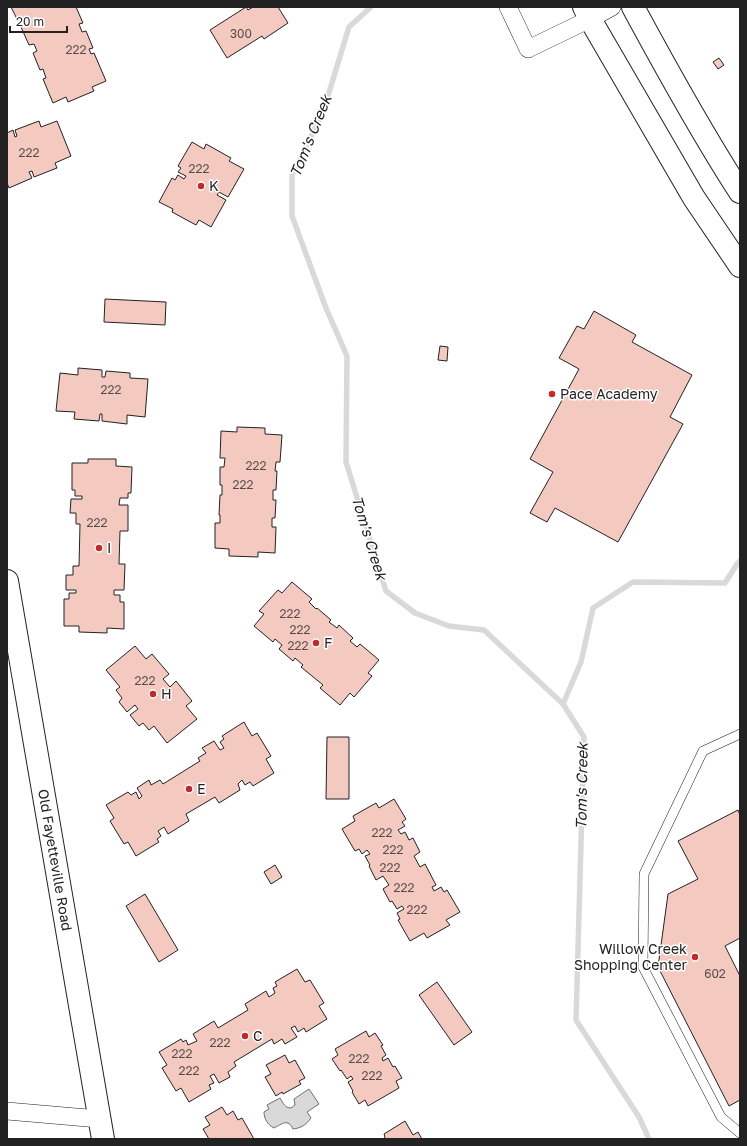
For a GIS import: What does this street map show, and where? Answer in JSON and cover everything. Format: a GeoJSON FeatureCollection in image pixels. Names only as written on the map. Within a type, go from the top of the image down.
{"type":"FeatureCollection","features":[{"type":"Feature","properties":{"kind":"main road"},"geometry":{"type":"LineString","coordinates":[[633,7],[672,80],[720,162],[740,192]]}},
{"type":"Feature","properties":{"kind":"main road"},"geometry":{"type":"LineString","coordinates":[[587,13],[694,198],[740,266]]}},
{"type":"Feature","properties":{"kind":"main road","name":"Old Fayetteville Road"},"geometry":{"type":"LineString","coordinates":[[7,581],[101,1129]]}},
{"type":"Feature","properties":{"kind":"street"},"geometry":{"type":"LineString","coordinates":[[508,7],[528,49],[587,13],[612,7]]}},
{"type":"Feature","properties":{"kind":"street"},"geometry":{"type":"LineString","coordinates":[[7,1111],[101,1129]]}},
{"type":"Feature","properties":{"kind":"lane"},"geometry":{"type":"LineString","coordinates":[[740,734],[703,751],[644,874],[643,967],[721,1117],[740,1133]]}},
{"type":"Feature","properties":{"kind":"shaded area"},"geometry":{"type":"Polygon","coordinates":[[[309,1089],[319,1104],[307,1112],[311,1118],[305,1124],[301,1127],[293,1129],[287,1123],[274,1128],[268,1123],[264,1112],[269,1109],[267,1105],[280,1098],[286,1106],[291,1108],[295,1105],[294,1099],[309,1089]]]}},
{"type":"Feature","properties":{"kind":"building"},"geometry":{"type":"Polygon","coordinates":[[[11,7],[76,7],[83,23],[79,24],[82,32],[86,31],[93,48],[89,49],[91,54],[94,53],[106,81],[92,87],[94,91],[68,102],[66,97],[53,103],[43,79],[46,78],[43,69],[40,70],[33,53],[37,51],[34,44],[29,45],[21,27],[26,25],[22,17],[17,19],[11,7]]]}},
{"type":"Feature","properties":{"kind":"building"},"geometry":{"type":"Polygon","coordinates":[[[246,7],[248,10],[253,7],[278,7],[288,23],[264,39],[262,36],[227,58],[210,30],[246,7]]]}},
{"type":"Feature","properties":{"kind":"building"},"geometry":{"type":"Polygon","coordinates":[[[719,58],[724,65],[718,69],[713,62],[719,58]]]}},
{"type":"Feature","properties":{"kind":"building"},"geometry":{"type":"Polygon","coordinates":[[[39,121],[41,127],[57,121],[71,156],[55,163],[57,168],[34,177],[32,171],[29,172],[32,178],[9,188],[7,183],[7,133],[13,130],[15,137],[17,136],[15,130],[39,121]]]}},
{"type":"Feature","properties":{"kind":"building","name":"K"},"geometry":{"type":"Polygon","coordinates":[[[192,142],[204,149],[206,144],[231,158],[229,161],[244,169],[228,197],[219,192],[217,195],[226,200],[211,227],[199,220],[196,225],[172,212],[173,209],[159,202],[172,178],[175,180],[178,175],[184,179],[186,176],[178,172],[181,168],[178,166],[192,142]]]}},
{"type":"Feature","properties":{"kind":"building"},"geometry":{"type":"Polygon","coordinates":[[[105,299],[166,302],[165,325],[104,322],[105,299]]]}},
{"type":"Feature","properties":{"kind":"building"},"geometry":{"type":"Polygon","coordinates":[[[594,311],[636,335],[632,342],[692,375],[670,417],[683,424],[618,542],[555,508],[547,522],[530,513],[553,472],[530,459],[579,369],[559,358],[577,326],[584,329],[594,311]]]}},
{"type":"Feature","properties":{"kind":"building"},"geometry":{"type":"Polygon","coordinates":[[[440,346],[448,347],[447,361],[438,360],[440,346]]]}},
{"type":"Feature","properties":{"kind":"building"},"geometry":{"type":"Polygon","coordinates":[[[78,368],[102,370],[102,377],[105,377],[106,371],[130,373],[130,378],[148,379],[145,417],[127,415],[127,424],[102,421],[102,414],[100,414],[99,421],[74,419],[75,412],[56,411],[60,373],[78,375],[78,368]]]}},
{"type":"Feature","properties":{"kind":"building"},"geometry":{"type":"Polygon","coordinates":[[[237,427],[265,428],[265,434],[282,435],[280,462],[276,462],[275,471],[277,471],[276,490],[273,490],[273,500],[276,500],[275,518],[272,518],[272,527],[276,527],[275,553],[258,552],[258,557],[229,556],[229,549],[215,548],[215,523],[220,523],[220,495],[222,495],[222,485],[220,485],[220,467],[224,467],[225,458],[220,458],[221,431],[237,432],[237,427]]]}},
{"type":"Feature","properties":{"kind":"building","name":"I"},"geometry":{"type":"Polygon","coordinates":[[[88,459],[116,459],[116,466],[132,467],[131,493],[128,493],[128,498],[120,498],[119,505],[128,505],[128,531],[120,531],[119,564],[125,564],[124,590],[114,590],[114,595],[120,595],[120,602],[124,602],[124,629],[107,628],[107,633],[79,632],[79,626],[64,626],[64,599],[69,599],[69,593],[76,593],[76,590],[66,590],[66,575],[73,575],[73,566],[79,566],[80,524],[76,524],[76,513],[70,513],[71,499],[82,499],[82,496],[75,496],[75,490],[72,490],[72,463],[88,463],[88,459]]]}},
{"type":"Feature","properties":{"kind":"building","name":"F"},"geometry":{"type":"Polygon","coordinates":[[[292,582],[312,599],[309,602],[331,620],[329,622],[337,628],[339,625],[353,638],[350,641],[357,647],[360,644],[379,660],[368,673],[372,676],[354,697],[350,693],[340,705],[320,688],[323,685],[301,667],[303,665],[295,658],[293,661],[279,649],[282,645],[275,639],[273,642],[254,626],[264,614],[259,611],[278,590],[282,593],[292,582]]]}},
{"type":"Feature","properties":{"kind":"building","name":"H"},"geometry":{"type":"Polygon","coordinates":[[[135,646],[146,659],[152,654],[169,674],[163,679],[170,687],[176,681],[192,701],[186,706],[197,719],[167,743],[154,726],[149,730],[143,723],[139,726],[130,715],[138,709],[135,705],[127,712],[119,702],[122,698],[116,690],[120,687],[106,670],[135,646]]]}},
{"type":"Feature","properties":{"kind":"building","name":"E"},"geometry":{"type":"Polygon","coordinates":[[[244,722],[252,736],[257,733],[271,756],[266,759],[274,773],[253,786],[250,782],[245,785],[242,780],[238,784],[240,790],[219,803],[215,797],[186,814],[189,821],[168,834],[164,827],[158,831],[161,836],[157,839],[159,842],[136,856],[128,842],[124,844],[110,821],[114,818],[106,805],[128,792],[131,795],[136,792],[139,799],[142,796],[137,788],[149,780],[151,785],[160,780],[163,784],[200,761],[198,758],[206,753],[202,748],[214,741],[220,750],[224,748],[220,742],[224,739],[222,736],[244,722]]]}},
{"type":"Feature","properties":{"kind":"building"},"geometry":{"type":"Polygon","coordinates":[[[327,737],[349,737],[349,799],[326,799],[327,737]]]}},
{"type":"Feature","properties":{"kind":"building"},"geometry":{"type":"Polygon","coordinates":[[[394,799],[406,819],[402,822],[405,826],[398,830],[401,834],[405,832],[409,840],[413,838],[420,852],[414,856],[420,867],[425,864],[436,885],[432,887],[434,891],[441,887],[444,892],[447,890],[460,912],[446,920],[450,925],[427,938],[424,933],[410,941],[398,920],[400,919],[397,913],[404,909],[402,906],[397,909],[392,901],[390,902],[383,889],[389,885],[383,876],[376,880],[365,856],[370,854],[367,850],[362,854],[359,849],[355,851],[342,829],[355,821],[353,816],[376,803],[379,808],[394,799]]]}},
{"type":"Feature","properties":{"kind":"building","name":"Willow Creek Shopping Center"},"geometry":{"type":"Polygon","coordinates":[[[738,810],[740,815],[740,938],[725,946],[740,976],[740,1100],[729,1106],[658,967],[668,894],[698,879],[678,841],[738,810]]]}},
{"type":"Feature","properties":{"kind":"building"},"geometry":{"type":"Polygon","coordinates":[[[275,865],[282,877],[271,884],[264,872],[275,865]]]}},
{"type":"Feature","properties":{"kind":"building"},"geometry":{"type":"Polygon","coordinates":[[[145,894],[178,950],[159,962],[126,906],[145,894]]]}},
{"type":"Feature","properties":{"kind":"building","name":"C"},"geometry":{"type":"Polygon","coordinates":[[[297,969],[305,982],[310,980],[324,1003],[319,1006],[327,1019],[306,1032],[304,1028],[298,1032],[295,1026],[291,1028],[297,1037],[285,1044],[282,1039],[274,1044],[272,1039],[234,1062],[236,1066],[228,1072],[230,1077],[219,1083],[214,1074],[210,1076],[214,1083],[209,1085],[211,1089],[189,1102],[181,1088],[176,1091],[162,1068],[167,1065],[159,1052],[181,1039],[183,1042],[186,1040],[188,1045],[197,1041],[193,1034],[214,1021],[218,1028],[248,1010],[245,1004],[266,991],[269,997],[275,993],[273,988],[277,986],[275,982],[297,969]]]}},
{"type":"Feature","properties":{"kind":"building"},"geometry":{"type":"Polygon","coordinates":[[[437,982],[472,1032],[454,1045],[419,995],[437,982]]]}},
{"type":"Feature","properties":{"kind":"building"},"geometry":{"type":"Polygon","coordinates":[[[366,1031],[369,1037],[375,1033],[383,1045],[381,1046],[386,1055],[382,1058],[383,1061],[388,1058],[402,1078],[396,1081],[399,1088],[368,1106],[365,1100],[359,1104],[348,1082],[353,1079],[351,1076],[347,1079],[332,1059],[338,1055],[335,1049],[366,1031]]]}},
{"type":"Feature","properties":{"kind":"building"},"geometry":{"type":"Polygon","coordinates":[[[285,1055],[289,1063],[295,1060],[305,1078],[299,1081],[301,1084],[283,1094],[282,1092],[276,1096],[265,1077],[271,1074],[266,1065],[285,1055]]]}},
{"type":"Feature","properties":{"kind":"building"},"geometry":{"type":"Polygon","coordinates":[[[222,1107],[227,1115],[233,1111],[238,1120],[242,1118],[254,1139],[209,1139],[203,1129],[210,1125],[205,1117],[222,1107]]]}},
{"type":"Feature","properties":{"kind":"building"},"geometry":{"type":"Polygon","coordinates":[[[405,1121],[413,1135],[418,1132],[422,1139],[383,1139],[385,1137],[384,1134],[405,1121]]]}},
{"type":"Feature","properties":{"kind":"waterway","name":"Tom's Creek"},"geometry":{"type":"LineString","coordinates":[[371,7],[349,27],[323,112],[292,175],[292,216],[326,308],[347,356],[346,462],[386,591],[415,613],[449,626],[484,630],[563,704],[584,737],[576,1020],[639,1117],[649,1139]]}},
{"type":"Feature","properties":{"kind":"waterway"},"geometry":{"type":"LineString","coordinates":[[563,704],[581,662],[593,608],[633,582],[725,583],[740,561]]}},
{"type":"Feature","properties":{"kind":"place","name":"K"},"geometry":{"type":"Point","coordinates":[201,186]}},
{"type":"Feature","properties":{"kind":"place","name":"Pace Academy"},"geometry":{"type":"Point","coordinates":[552,394]}},
{"type":"Feature","properties":{"kind":"place","name":"I"},"geometry":{"type":"Point","coordinates":[99,548]}},
{"type":"Feature","properties":{"kind":"place","name":"F"},"geometry":{"type":"Point","coordinates":[316,643]}},
{"type":"Feature","properties":{"kind":"place","name":"H"},"geometry":{"type":"Point","coordinates":[153,694]}},
{"type":"Feature","properties":{"kind":"place","name":"E"},"geometry":{"type":"Point","coordinates":[189,789]}},
{"type":"Feature","properties":{"kind":"place","name":"Willow Creek Shopping Center"},"geometry":{"type":"Point","coordinates":[695,957]}},
{"type":"Feature","properties":{"kind":"place","name":"C"},"geometry":{"type":"Point","coordinates":[245,1036]}}]}
